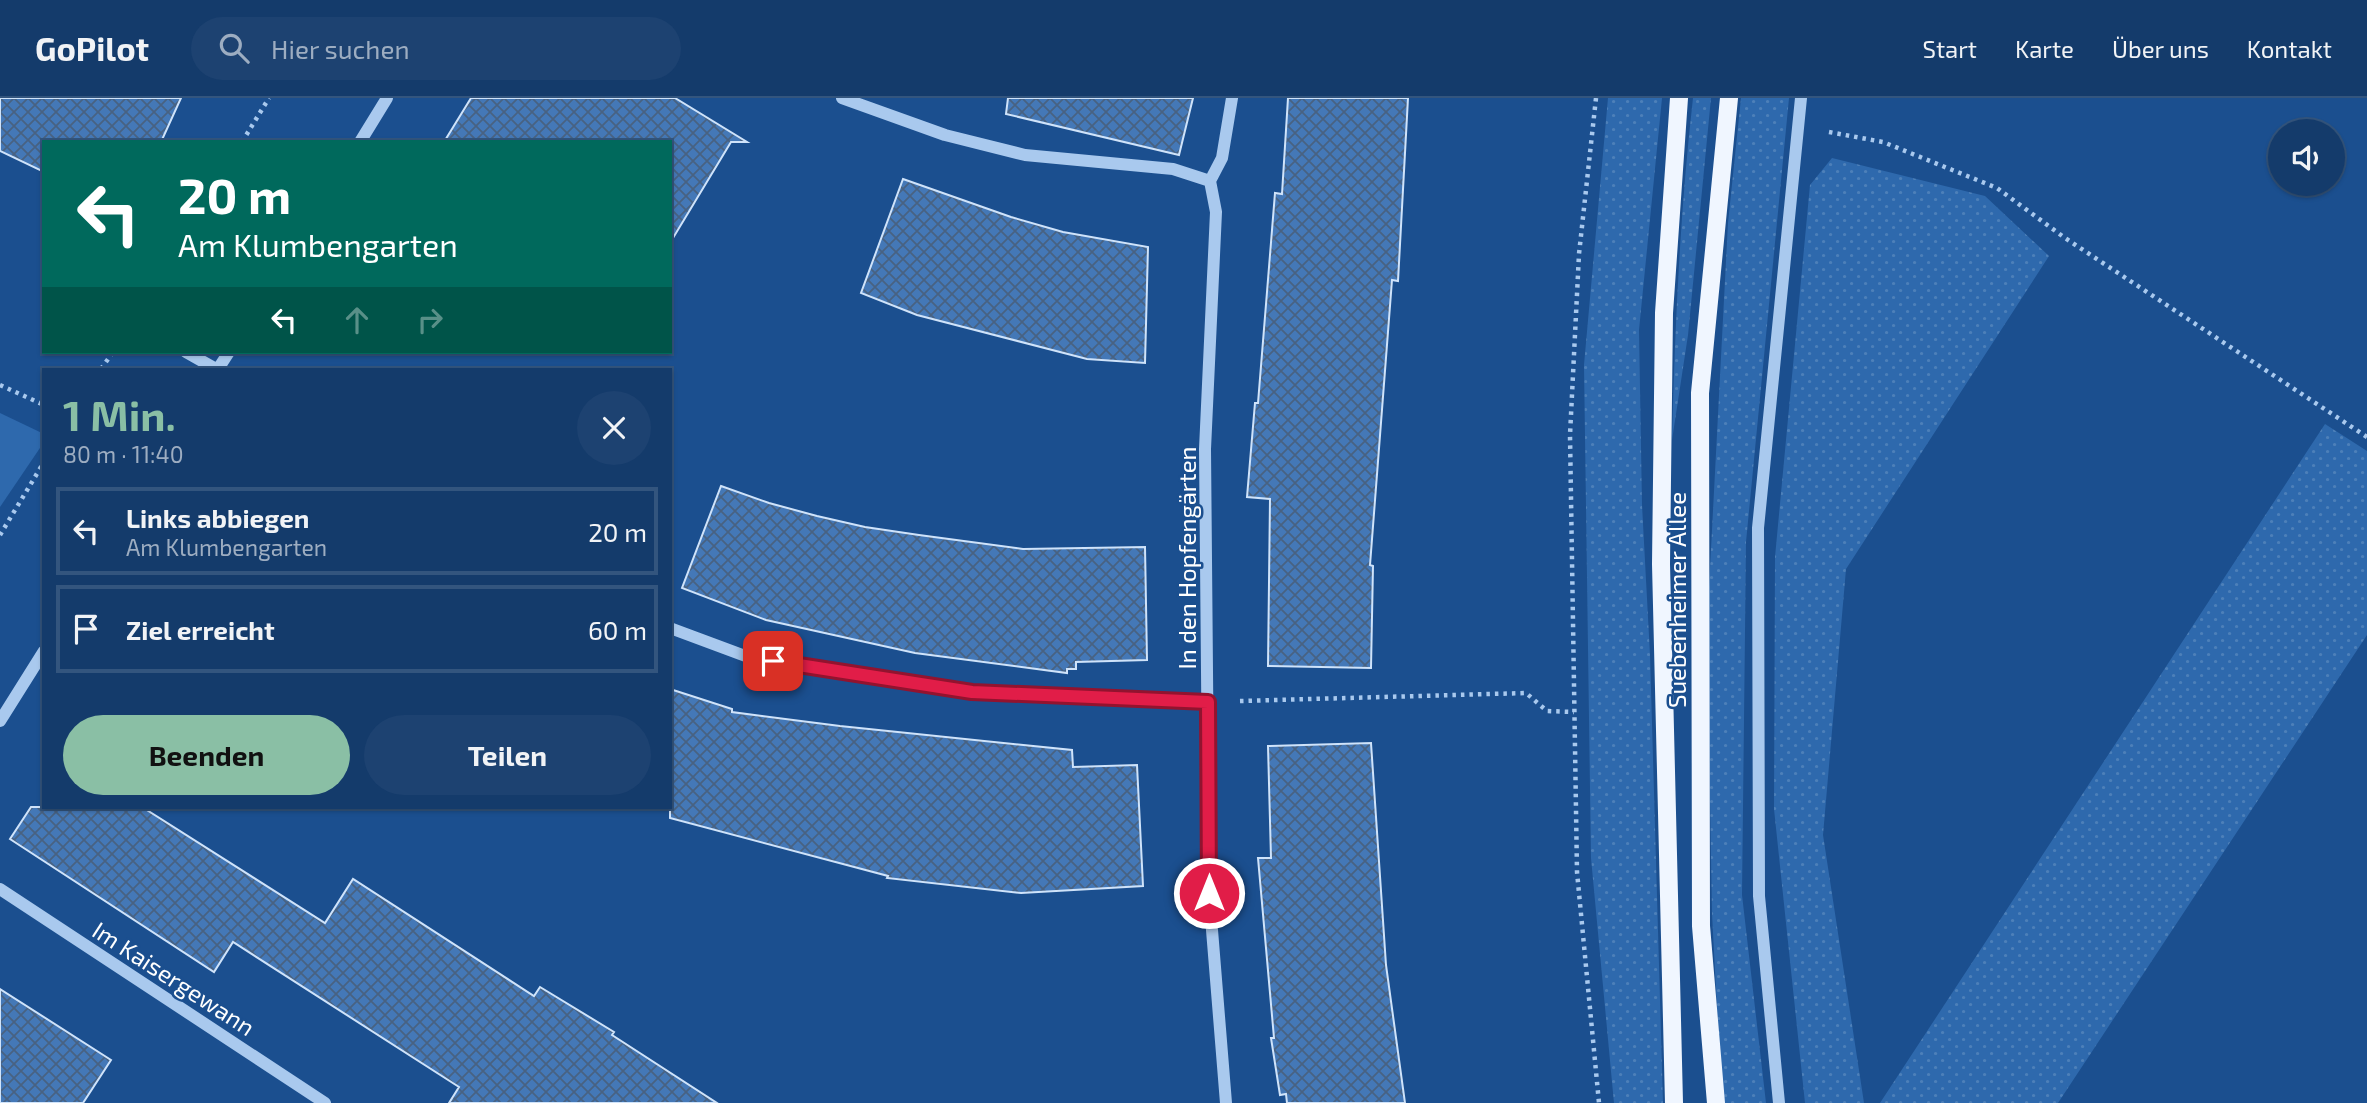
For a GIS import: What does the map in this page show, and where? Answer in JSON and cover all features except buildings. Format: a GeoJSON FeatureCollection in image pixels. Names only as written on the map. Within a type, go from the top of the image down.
{"type":"FeatureCollection","features":[{"type":"Feature","properties":{"kind":"main road","name":"Suebenheimer Allee"},"geometry":{"type":"LineString","coordinates":[[1674,1103],[1661,564],[1664,313],[1679,98]]}},
{"type":"Feature","properties":{"kind":"main road","name":"Suebenheimer Allee"},"geometry":{"type":"LineString","coordinates":[[1716,1103],[1701,926],[1700,393],[1729,98]]}},
{"type":"Feature","properties":{"kind":"street"},"geometry":{"type":"LineString","coordinates":[[361,140],[387,98]]}},
{"type":"Feature","properties":{"kind":"street"},"geometry":{"type":"LineString","coordinates":[[842,98],[945,135],[1025,155],[1173,169],[1210,181],[1222,158],[1233,98]]}},
{"type":"Feature","properties":{"kind":"street"},"geometry":{"type":"LineString","coordinates":[[1779,1103],[1759,896],[1758,528],[1801,98]]}},
{"type":"Feature","properties":{"kind":"street","name":"In den Hopfengärten"},"geometry":{"type":"LineString","coordinates":[[1210,181],[1216,212],[1205,449],[1209,893],[1226,1103]]}},
{"type":"Feature","properties":{"kind":"street"},"geometry":{"type":"LineString","coordinates":[[190,354],[215,368]]}},
{"type":"Feature","properties":{"kind":"street"},"geometry":{"type":"LineString","coordinates":[[672,629],[748,657],[972,692],[1208,702]]}},
{"type":"Feature","properties":{"kind":"street"},"geometry":{"type":"LineString","coordinates":[[0,721],[42,654]]}},
{"type":"Feature","properties":{"kind":"street","name":"Im Kaisergewann"},"geometry":{"type":"LineString","coordinates":[[0,888],[325,1103]]}},
{"type":"Feature","properties":{"kind":"path"},"geometry":{"type":"LineString","coordinates":[[243,140],[269,98]]}},
{"type":"Feature","properties":{"kind":"path"},"geometry":{"type":"LineString","coordinates":[[1596,98],[1579,254],[1570,435],[1577,872],[1599,1103]]}},
{"type":"Feature","properties":{"kind":"path"},"geometry":{"type":"LineString","coordinates":[[1798,126],[1883,142],[1997,188],[2065,238],[2367,437]]}},
{"type":"Feature","properties":{"kind":"path"},"geometry":{"type":"LineString","coordinates":[[0,385],[42,404]]}},
{"type":"Feature","properties":{"kind":"path"},"geometry":{"type":"LineString","coordinates":[[0,535],[42,465]]}},
{"type":"Feature","properties":{"kind":"path"},"geometry":{"type":"LineString","coordinates":[[1208,702],[1526,692],[1547,711],[1574,712]]}},
{"type":"Feature","properties":{"kind":"shaded area"},"geometry":{"type":"Polygon","coordinates":[[[1608,98],[1662,98],[1639,330],[1642,505],[1650,655],[1663,1103],[1614,1103],[1591,858],[1584,365],[1608,98]]]}},
{"type":"Feature","properties":{"kind":"shaded area"},"geometry":{"type":"Polygon","coordinates":[[[1693,98],[1711,98],[1688,335],[1672,440],[1679,269],[1693,98]]]}},
{"type":"Feature","properties":{"kind":"shaded area"},"geometry":{"type":"Polygon","coordinates":[[[1741,98],[1789,98],[1746,542],[1742,895],[1766,1103],[1722,1103],[1712,914],[1707,626],[1728,223],[1741,98]]]}},
{"type":"Feature","properties":{"kind":"shaded area"},"geometry":{"type":"Polygon","coordinates":[[[1832,158],[1985,196],[2049,256],[1846,569],[1823,835],[1864,1103],[1805,1103],[1774,809],[1775,557],[1810,185],[1832,158]]]}},
{"type":"Feature","properties":{"kind":"shaded area"},"geometry":{"type":"Polygon","coordinates":[[[0,413],[42,433],[42,445],[0,507],[0,413]]]}},
{"type":"Feature","properties":{"kind":"shaded area"},"geometry":{"type":"Polygon","coordinates":[[[2325,424],[2367,451],[2367,635],[2058,1103],[1880,1103],[2325,424]]]}},
{"type":"Feature","properties":{"kind":"route"},"geometry":{"type":"LineString","coordinates":[[773,661],[972,692],[1208,702],[1209,893]]}}]}
